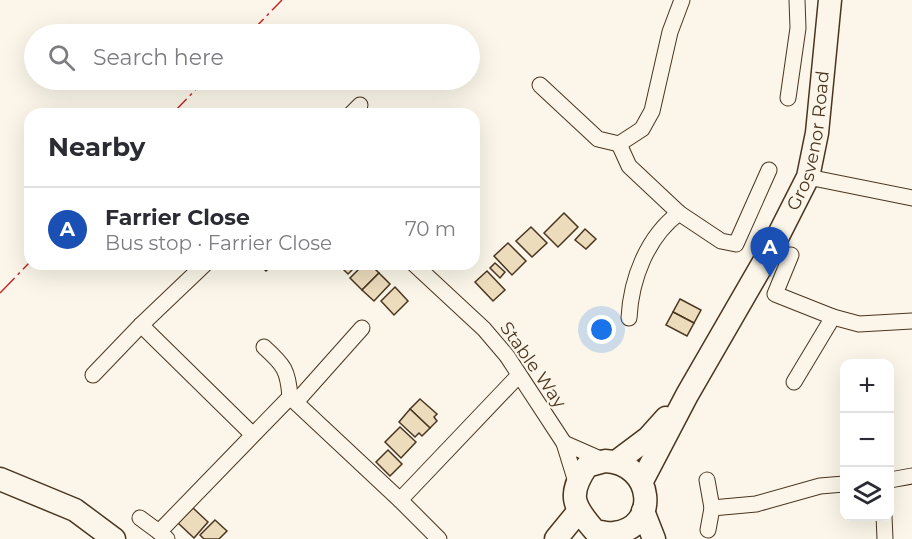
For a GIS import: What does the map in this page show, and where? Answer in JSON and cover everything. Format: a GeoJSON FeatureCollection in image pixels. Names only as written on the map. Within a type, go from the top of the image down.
{"type":"FeatureCollection","features":[{"type":"Feature","properties":{"kind":"street"},"geometry":{"type":"LineString","coordinates":[[540,85],[598,139],[619,144],[642,129],[652,111],[670,32],[681,0]]}},
{"type":"Feature","properties":{"kind":"street"},"geometry":{"type":"LineString","coordinates":[[788,98],[798,28],[797,0]]}},
{"type":"Feature","properties":{"kind":"street","name":"Grosvenor Road"},"geometry":{"type":"LineString","coordinates":[[642,481],[687,395],[773,246],[808,177],[817,133],[830,0]]}},
{"type":"Feature","properties":{"kind":"street"},"geometry":{"type":"LineString","coordinates":[[619,144],[629,166],[679,213],[721,241],[736,244],[769,170]]}},
{"type":"Feature","properties":{"kind":"street"},"geometry":{"type":"LineString","coordinates":[[808,177],[912,198]]}},
{"type":"Feature","properties":{"kind":"street"},"geometry":{"type":"LineString","coordinates":[[629,318],[630,298],[643,261],[666,222],[679,213]]}},
{"type":"Feature","properties":{"kind":"street"},"geometry":{"type":"LineString","coordinates":[[791,255],[775,294],[833,317],[859,324],[912,321]]}},
{"type":"Feature","properties":{"kind":"street"},"geometry":{"type":"LineString","coordinates":[[93,375],[141,324],[199,270]]}},
{"type":"Feature","properties":{"kind":"street","name":"Stable Way"},"geometry":{"type":"LineString","coordinates":[[420,270],[484,329],[519,375],[564,443],[576,482]]}},
{"type":"Feature","properties":{"kind":"street"},"geometry":{"type":"LineString","coordinates":[[794,382],[833,317]]}},
{"type":"Feature","properties":{"kind":"street"},"geometry":{"type":"LineString","coordinates":[[141,324],[252,434]]}},
{"type":"Feature","properties":{"kind":"street"},"geometry":{"type":"LineString","coordinates":[[141,518],[163,536],[252,434],[293,399],[362,328]]}},
{"type":"Feature","properties":{"kind":"street"},"geometry":{"type":"LineString","coordinates":[[264,347],[281,362],[289,375],[293,399],[439,539]]}},
{"type":"Feature","properties":{"kind":"street"},"geometry":{"type":"LineString","coordinates":[[400,500],[519,375]]}},
{"type":"Feature","properties":{"kind":"street","name":"Grosvenor Road"},"geometry":{"type":"LineString","coordinates":[[611,461],[648,438],[687,395]]}},
{"type":"Feature","properties":{"kind":"street"},"geometry":{"type":"LineString","coordinates":[[564,443],[629,467],[642,481],[647,492],[643,511],[634,524],[612,534],[573,539]]}},
{"type":"Feature","properties":{"kind":"street"},"geometry":{"type":"LineString","coordinates":[[611,461],[587,466],[576,482],[574,497],[578,512],[612,534]]}},
{"type":"Feature","properties":{"kind":"street"},"geometry":{"type":"LineString","coordinates":[[894,479],[912,476]]}},
{"type":"Feature","properties":{"kind":"street"},"geometry":{"type":"LineString","coordinates":[[0,479],[75,510],[114,539]]}},
{"type":"Feature","properties":{"kind":"street"},"geometry":{"type":"LineString","coordinates":[[707,480],[712,508],[708,530]]}},
{"type":"Feature","properties":{"kind":"street"},"geometry":{"type":"LineString","coordinates":[[712,508],[756,504],[820,486],[840,484]]}},
{"type":"Feature","properties":{"kind":"street"},"geometry":{"type":"LineString","coordinates":[[643,511],[654,539]]}},
{"type":"Feature","properties":{"kind":"street"},"geometry":{"type":"LineString","coordinates":[[556,539],[578,512]]}},
{"type":"Feature","properties":{"kind":"street"},"geometry":{"type":"LineString","coordinates":[[884,521],[885,539]]}},
{"type":"Feature","properties":{"kind":"building"},"geometry":{"type":"Polygon","coordinates":[[[564,213],[578,227],[558,247],[544,233],[564,213]]]}},
{"type":"Feature","properties":{"kind":"building"},"geometry":{"type":"Polygon","coordinates":[[[531,227],[547,243],[532,257],[516,241],[531,227]]]}},
{"type":"Feature","properties":{"kind":"building"},"geometry":{"type":"Polygon","coordinates":[[[585,229],[596,239],[586,249],[575,240],[585,229]]]}},
{"type":"Feature","properties":{"kind":"building"},"geometry":{"type":"Polygon","coordinates":[[[508,243],[526,261],[512,275],[494,256],[508,243]]]}},
{"type":"Feature","properties":{"kind":"building"},"geometry":{"type":"Polygon","coordinates":[[[495,263],[505,272],[500,278],[490,268],[495,263]]]}},
{"type":"Feature","properties":{"kind":"building"},"geometry":{"type":"Polygon","coordinates":[[[358,270],[376,270],[379,273],[362,290],[350,278],[358,270]]]}},
{"type":"Feature","properties":{"kind":"building"},"geometry":{"type":"Polygon","coordinates":[[[487,271],[505,290],[493,301],[475,282],[487,271]]]}},
{"type":"Feature","properties":{"kind":"building"},"geometry":{"type":"Polygon","coordinates":[[[379,273],[390,284],[374,301],[362,290],[379,273]]]}},
{"type":"Feature","properties":{"kind":"building"},"geometry":{"type":"Polygon","coordinates":[[[395,287],[408,301],[394,315],[381,301],[395,287]]]}},
{"type":"Feature","properties":{"kind":"building"},"geometry":{"type":"Polygon","coordinates":[[[680,299],[701,310],[694,323],[673,312],[680,299]]]}},
{"type":"Feature","properties":{"kind":"building"},"geometry":{"type":"Polygon","coordinates":[[[673,312],[694,323],[687,336],[666,325],[673,312]]]}},
{"type":"Feature","properties":{"kind":"building"},"geometry":{"type":"Polygon","coordinates":[[[420,399],[437,414],[434,417],[437,421],[430,428],[410,409],[420,399]]]}},
{"type":"Feature","properties":{"kind":"building"},"geometry":{"type":"Polygon","coordinates":[[[410,409],[430,428],[422,436],[419,433],[415,437],[399,422],[410,409]]]}},
{"type":"Feature","properties":{"kind":"building"},"geometry":{"type":"Polygon","coordinates":[[[400,427],[416,442],[401,458],[385,442],[400,427]]]}},
{"type":"Feature","properties":{"kind":"building"},"geometry":{"type":"Polygon","coordinates":[[[388,450],[402,464],[390,476],[376,462],[388,450]]]}},
{"type":"Feature","properties":{"kind":"building"},"geometry":{"type":"Polygon","coordinates":[[[193,508],[208,522],[194,538],[178,523],[193,508]]]}},
{"type":"Feature","properties":{"kind":"building"},"geometry":{"type":"Polygon","coordinates":[[[215,520],[227,531],[219,539],[204,539],[200,535],[215,520]]]}},
{"type":"Feature","properties":{"kind":"power"},"geometry":{"type":"LineString","coordinates":[[259,24],[282,0]]}},
{"type":"Feature","properties":{"kind":"power"},"geometry":{"type":"LineString","coordinates":[[178,108],[195,90]]}},
{"type":"Feature","properties":{"kind":"power"},"geometry":{"type":"LineString","coordinates":[[0,293],[24,268]]}},
{"type":"Feature","properties":{"kind":"place","name":"Farrier Close"},"geometry":{"type":"Point","coordinates":[770,277]}}]}
